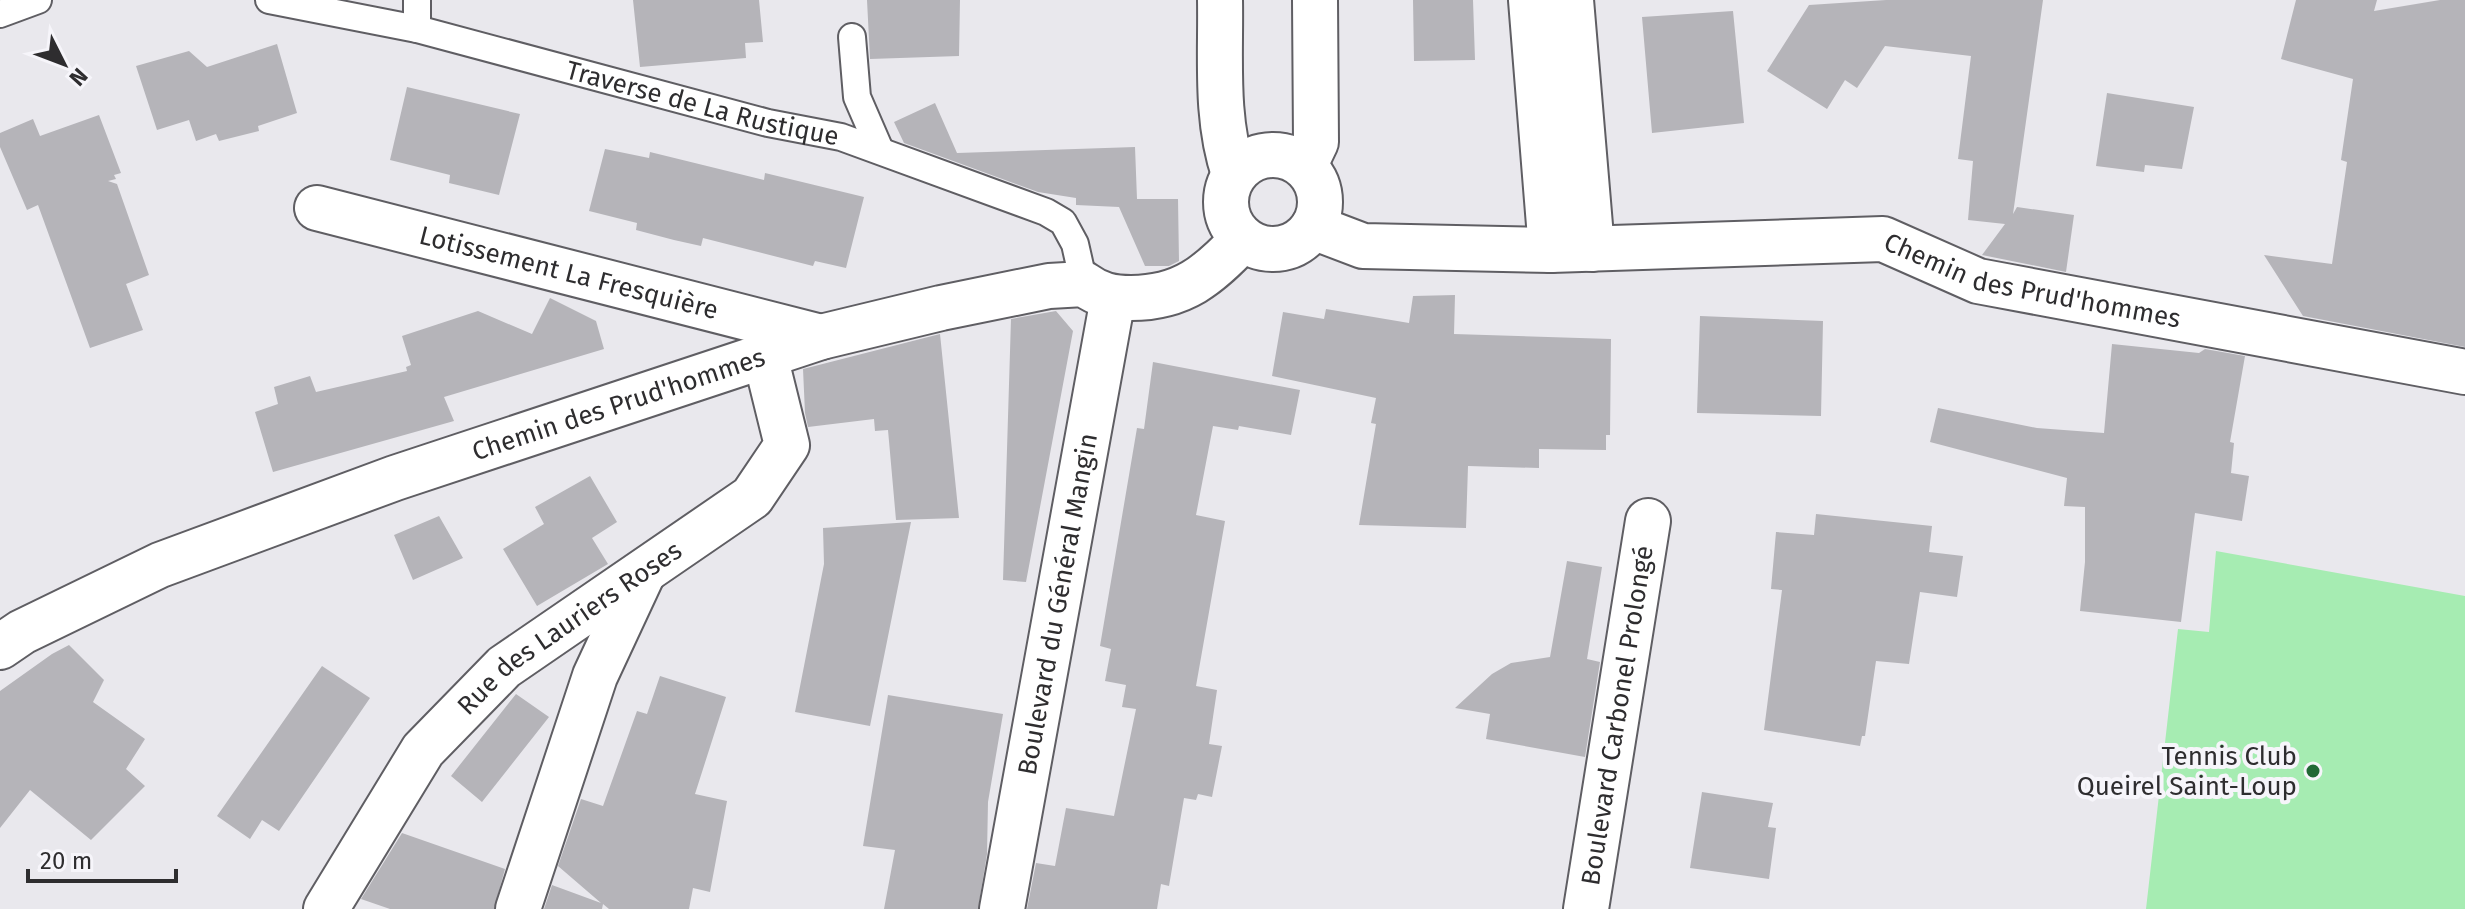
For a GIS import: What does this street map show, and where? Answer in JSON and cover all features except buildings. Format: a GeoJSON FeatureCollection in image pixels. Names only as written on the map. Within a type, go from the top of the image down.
{"type":"FeatureCollection","features":[{"type":"Feature","properties":{"kind":"street"},"geometry":{"type":"LineString","coordinates":[[1220,0],[1225,149],[1234,174]]}},
{"type":"Feature","properties":{"kind":"street"},"geometry":{"type":"LineString","coordinates":[[1305,165],[1316,142],[1315,0]]}},
{"type":"Feature","properties":{"kind":"street"},"geometry":{"type":"LineString","coordinates":[[1531,0],[1571,249]]}},
{"type":"Feature","properties":{"kind":"street"},"geometry":{"type":"LineString","coordinates":[[1571,0],[1571,249]]}},
{"type":"Feature","properties":{"kind":"street"},"geometry":{"type":"LineString","coordinates":[[1281,155],[1305,165],[1315,178],[1321,194],[1320,211],[1303,239],[1273,249],[1257,247],[1243,239],[1233,229],[1225,200],[1234,174],[1255,158],[1281,155]]}},
{"type":"Feature","properties":{"kind":"street","name":"Lotissement La Fresquière"},"geometry":{"type":"LineString","coordinates":[[317,208],[821,337]]}},
{"type":"Feature","properties":{"kind":"street","name":"Chemin des Prud'hommes"},"geometry":{"type":"LineString","coordinates":[[1313,227],[1363,246],[1571,249],[1883,239],[1978,281],[2465,372]]}},
{"type":"Feature","properties":{"kind":"street","name":"Chemin des Prud'hommes"},"geometry":{"type":"LineString","coordinates":[[7,634],[160,565],[395,478],[821,337],[1049,286],[1147,298],[1177,293],[1225,258],[1243,239]]}},
{"type":"Feature","properties":{"kind":"street","name":"Boulevard du Général Mangin"},"geometry":{"type":"LineString","coordinates":[[1002,909],[1099,291]]}},
{"type":"Feature","properties":{"kind":"street","name":"Rue des Lauriers Roses"},"geometry":{"type":"LineString","coordinates":[[326,909],[423,750],[504,667],[752,497],[787,445],[765,356]]}},
{"type":"Feature","properties":{"kind":"street","name":"Boulevard Carbonel Prolongé"},"geometry":{"type":"LineString","coordinates":[[1586,909],[1648,521]]}},
{"type":"Feature","properties":{"kind":"street"},"geometry":{"type":"LineString","coordinates":[[518,909],[595,676],[644,571]]}},
{"type":"Feature","properties":{"kind":"lane"},"geometry":{"type":"LineString","coordinates":[[0,14],[38,0]]}},
{"type":"Feature","properties":{"kind":"lane","name":"Traverse de La Rustique"},"geometry":{"type":"LineString","coordinates":[[269,0],[417,29],[768,123],[841,137],[880,150],[1046,212],[1063,222],[1099,291]]}},
{"type":"Feature","properties":{"kind":"lane"},"geometry":{"type":"LineString","coordinates":[[417,0],[417,29]]}},
{"type":"Feature","properties":{"kind":"lane"},"geometry":{"type":"LineString","coordinates":[[852,37],[857,97],[880,150]]}},
{"type":"Feature","properties":{"kind":"green space","name":"Tennis Club Queirel Saint-Loup"},"geometry":{"type":"Polygon","coordinates":[[[2216,551],[2465,596],[2465,909],[2146,909],[2178,629],[2209,632],[2216,551]]]}},
{"type":"Feature","properties":{"kind":"place","name":"Tennis Club Queirel Saint-Loup"},"geometry":{"type":"Point","coordinates":[2313,771]}}]}
